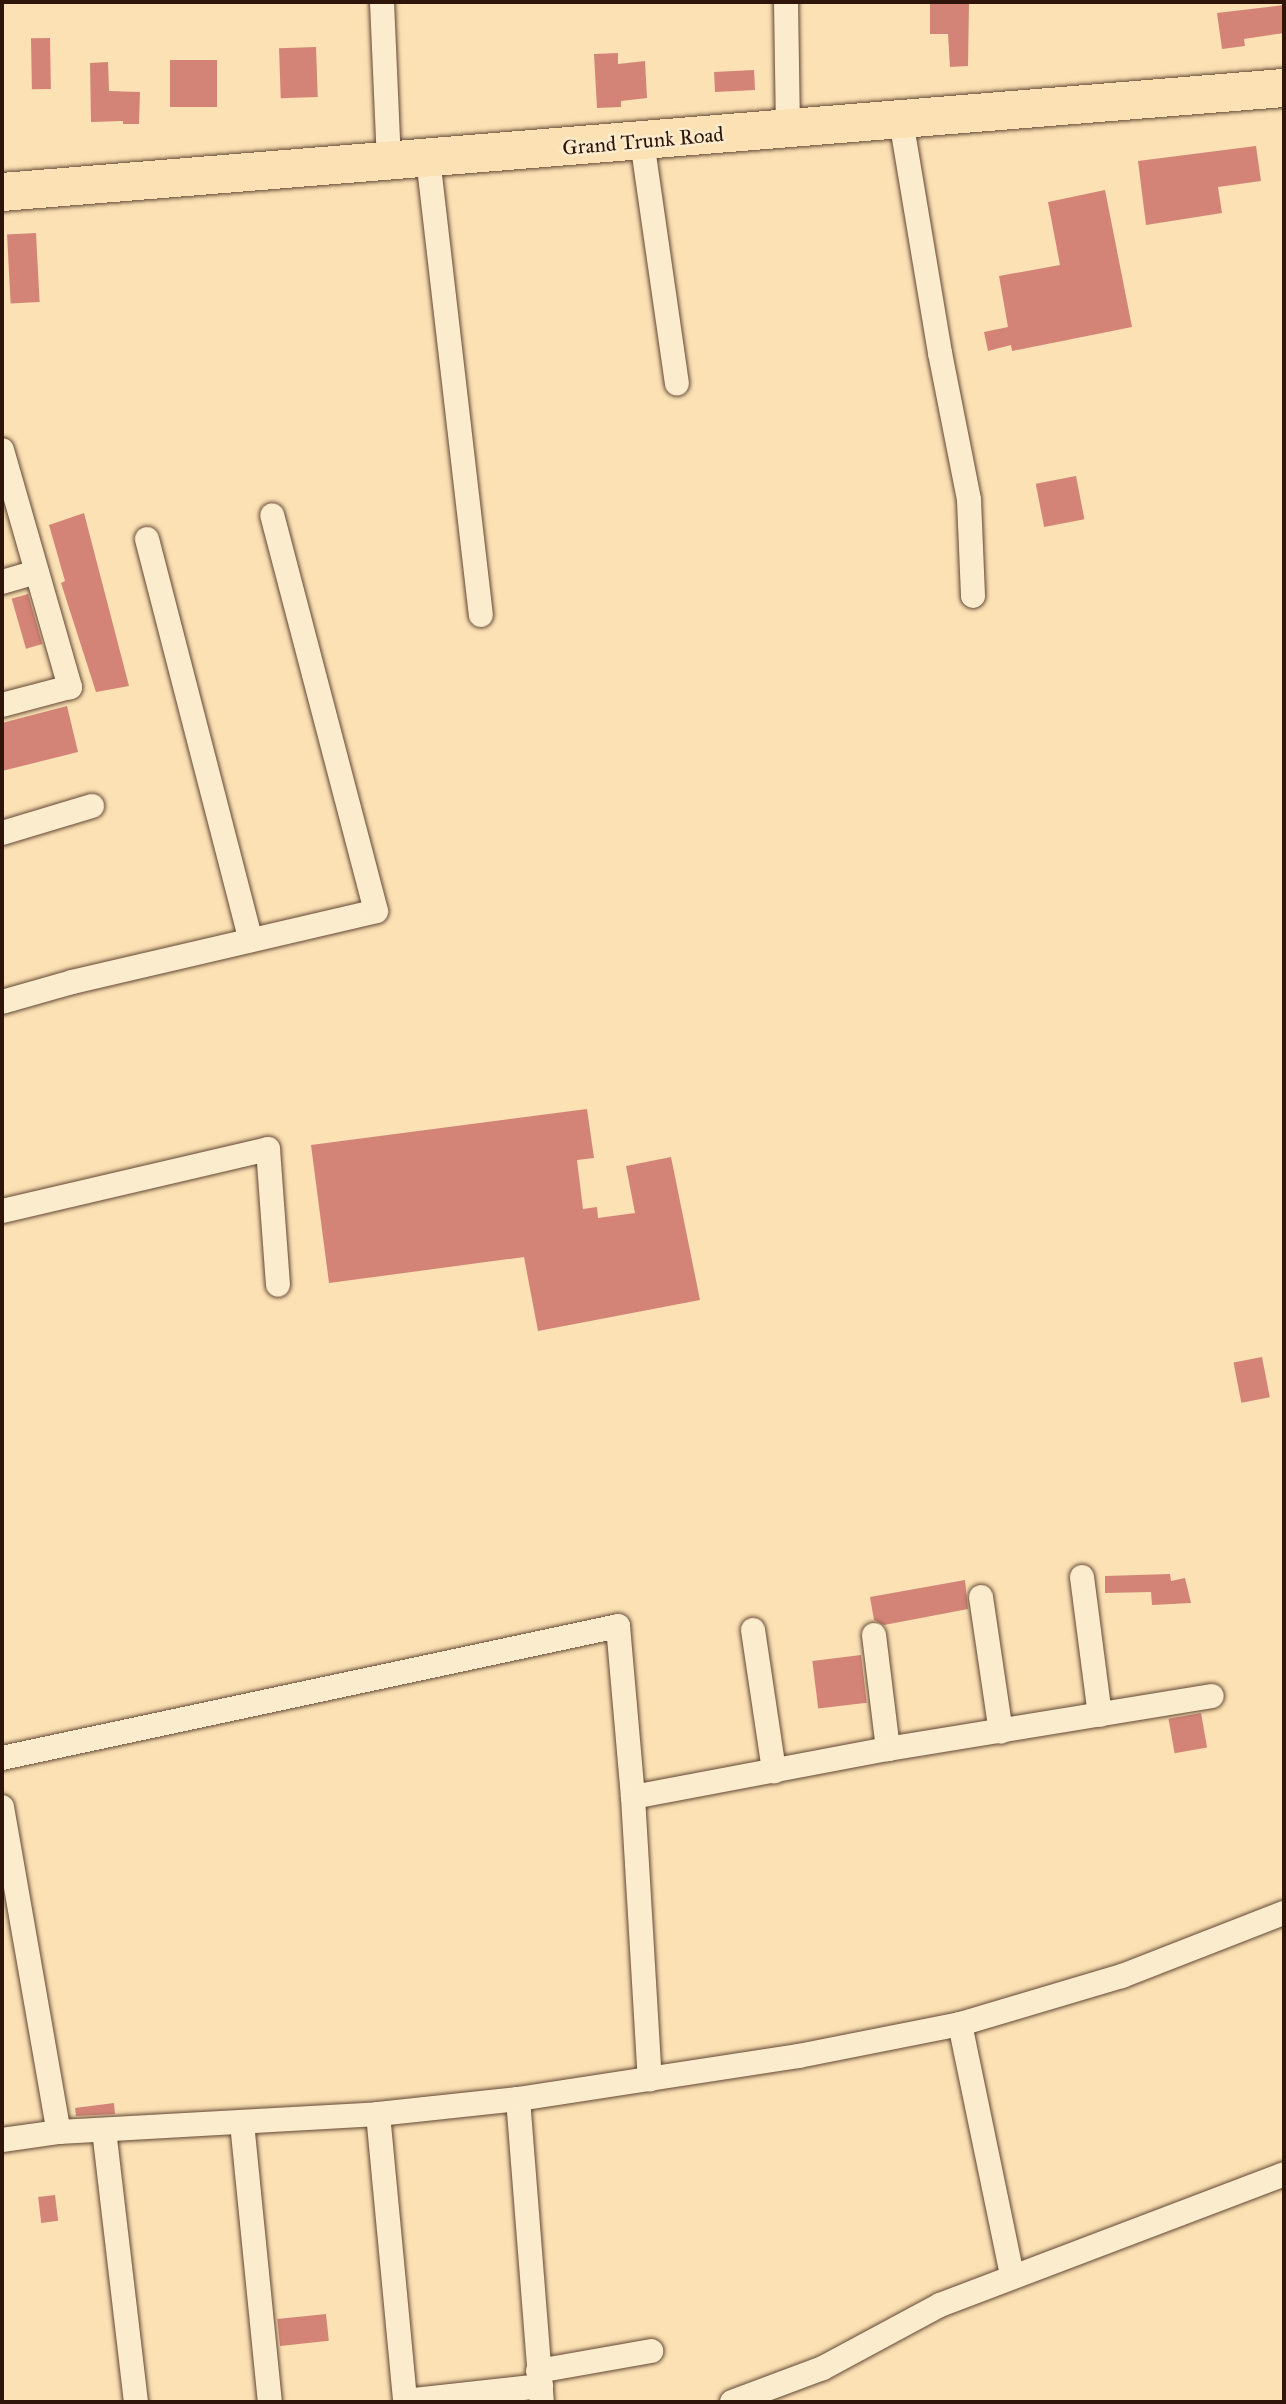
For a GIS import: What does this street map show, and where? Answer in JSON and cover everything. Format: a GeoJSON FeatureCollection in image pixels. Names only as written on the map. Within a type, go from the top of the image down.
{"type":"FeatureCollection","features":[{"type":"Feature","properties":{"kind":"highway","name":"Grand Trunk Road"},"geometry":{"type":"LineString","coordinates":[[2,192],[1284,88]]}},
{"type":"Feature","properties":{"kind":"street"},"geometry":{"type":"LineString","coordinates":[[382,2],[388,161]]}},
{"type":"Feature","properties":{"kind":"street"},"geometry":{"type":"LineString","coordinates":[[786,2],[788,129]]}},
{"type":"Feature","properties":{"kind":"street"},"geometry":{"type":"LineString","coordinates":[[901,121],[940,353],[969,500],[973,596]]}},
{"type":"Feature","properties":{"kind":"street"},"geometry":{"type":"LineString","coordinates":[[642,141],[677,383]]}},
{"type":"Feature","properties":{"kind":"street"},"geometry":{"type":"LineString","coordinates":[[428,158],[481,615]]}},
{"type":"Feature","properties":{"kind":"street"},"geometry":{"type":"LineString","coordinates":[[2,450],[12,523],[37,572],[70,687],[2,705]]}},
{"type":"Feature","properties":{"kind":"street"},"geometry":{"type":"LineString","coordinates":[[2,1002],[376,911],[272,515]]}},
{"type":"Feature","properties":{"kind":"street"},"geometry":{"type":"LineString","coordinates":[[147,539],[251,940]]}},
{"type":"Feature","properties":{"kind":"street"},"geometry":{"type":"LineString","coordinates":[[2,582],[37,572]]}},
{"type":"Feature","properties":{"kind":"street"},"geometry":{"type":"LineString","coordinates":[[2,832],[92,806]]}},
{"type":"Feature","properties":{"kind":"street"},"geometry":{"type":"LineString","coordinates":[[2,1211],[268,1149],[278,1285]]}},
{"type":"Feature","properties":{"kind":"street"},"geometry":{"type":"LineString","coordinates":[[1082,1577],[1100,1716]]}},
{"type":"Feature","properties":{"kind":"street"},"geometry":{"type":"LineString","coordinates":[[981,1597],[1001,1732]]}},
{"type":"Feature","properties":{"kind":"street"},"geometry":{"type":"LineString","coordinates":[[2,1758],[618,1626],[634,1797],[650,2079]]}},
{"type":"Feature","properties":{"kind":"street"},"geometry":{"type":"LineString","coordinates":[[753,1630],[774,1771]]}},
{"type":"Feature","properties":{"kind":"street"},"geometry":{"type":"LineString","coordinates":[[874,1636],[888,1749]]}},
{"type":"Feature","properties":{"kind":"street"},"geometry":{"type":"LineString","coordinates":[[634,1797],[888,1749],[1212,1696]]}},
{"type":"Feature","properties":{"kind":"street"},"geometry":{"type":"LineString","coordinates":[[2,1807],[59,2132]]}},
{"type":"Feature","properties":{"kind":"street"},"geometry":{"type":"LineString","coordinates":[[2,2140],[59,2132],[379,2114],[518,2099],[799,2056],[960,2024],[1122,1976],[1284,1913]]}},
{"type":"Feature","properties":{"kind":"street"},"geometry":{"type":"LineString","coordinates":[[960,2024],[1012,2276]]}},
{"type":"Feature","properties":{"kind":"street"},"geometry":{"type":"LineString","coordinates":[[518,2099],[541,2386]]}},
{"type":"Feature","properties":{"kind":"street"},"geometry":{"type":"LineString","coordinates":[[379,2114],[405,2401],[541,2386],[651,2351]]}},
{"type":"Feature","properties":{"kind":"street"},"geometry":{"type":"LineString","coordinates":[[242,2123],[270,2402]]}},
{"type":"Feature","properties":{"kind":"street"},"geometry":{"type":"LineString","coordinates":[[104,2130],[136,2402]]}},
{"type":"Feature","properties":{"kind":"street"},"geometry":{"type":"LineString","coordinates":[[732,2402],[823,2368],[940,2305],[1284,2175]]}},
{"type":"Feature","properties":{"kind":"building"},"geometry":{"type":"Polygon","coordinates":[[[930,2],[969,2],[968,66],[950,67],[948,34],[930,34],[930,2]]]}},
{"type":"Feature","properties":{"kind":"building"},"geometry":{"type":"Polygon","coordinates":[[[1284,5],[1284,33],[1244,39],[1245,46],[1222,49],[1217,13],[1284,5]]]}},
{"type":"Feature","properties":{"kind":"building"},"geometry":{"type":"Polygon","coordinates":[[[31,38],[50,38],[51,89],[32,89],[31,38]]]}},
{"type":"Feature","properties":{"kind":"building"},"geometry":{"type":"Polygon","coordinates":[[[316,47],[318,97],[281,98],[279,48],[316,47]]]}},
{"type":"Feature","properties":{"kind":"building"},"geometry":{"type":"Polygon","coordinates":[[[618,53],[618,64],[645,61],[647,98],[621,101],[621,107],[597,108],[594,54],[618,53]]]}},
{"type":"Feature","properties":{"kind":"building"},"geometry":{"type":"Polygon","coordinates":[[[170,60],[217,60],[217,107],[170,107],[170,60]]]}},
{"type":"Feature","properties":{"kind":"building"},"geometry":{"type":"Polygon","coordinates":[[[108,62],[109,91],[140,92],[139,124],[123,124],[123,121],[91,122],[90,63],[108,62]]]}},
{"type":"Feature","properties":{"kind":"building"},"geometry":{"type":"Polygon","coordinates":[[[754,70],[755,90],[715,92],[714,72],[754,70]]]}},
{"type":"Feature","properties":{"kind":"building"},"geometry":{"type":"Polygon","coordinates":[[[1256,146],[1261,181],[1218,187],[1222,213],[1146,225],[1138,161],[1256,146]]]}},
{"type":"Feature","properties":{"kind":"building"},"geometry":{"type":"Polygon","coordinates":[[[1105,190],[1132,327],[1012,351],[1011,345],[988,351],[984,332],[1008,327],[999,276],[1060,265],[1048,202],[1105,190]]]}},
{"type":"Feature","properties":{"kind":"building"},"geometry":{"type":"Polygon","coordinates":[[[36,233],[40,302],[11,303],[7,235],[36,233]]]}},
{"type":"Feature","properties":{"kind":"building"},"geometry":{"type":"Polygon","coordinates":[[[1076,476],[1084,519],[1044,527],[1036,484],[1076,476]]]}},
{"type":"Feature","properties":{"kind":"building"},"geometry":{"type":"Polygon","coordinates":[[[84,513],[129,686],[96,692],[61,583],[65,581],[49,525],[84,513]]]}},
{"type":"Feature","properties":{"kind":"building"},"geometry":{"type":"Polygon","coordinates":[[[28,594],[42,644],[26,649],[12,599],[28,594]]]}},
{"type":"Feature","properties":{"kind":"building"},"geometry":{"type":"Polygon","coordinates":[[[67,706],[78,752],[2,771],[2,723],[67,706]]]}},
{"type":"Feature","properties":{"kind":"building"},"geometry":{"type":"Polygon","coordinates":[[[587,1109],[594,1158],[577,1160],[583,1209],[597,1207],[598,1218],[635,1213],[626,1166],[671,1157],[700,1300],[538,1331],[524,1257],[329,1283],[311,1145],[587,1109]]]}},
{"type":"Feature","properties":{"kind":"building"},"geometry":{"type":"Polygon","coordinates":[[[1262,1357],[1270,1397],[1241,1403],[1234,1363],[1262,1357]]]}},
{"type":"Feature","properties":{"kind":"building"},"geometry":{"type":"Polygon","coordinates":[[[1170,1574],[1171,1581],[1185,1578],[1191,1603],[1152,1605],[1151,1592],[1105,1593],[1105,1576],[1170,1574]]]}},
{"type":"Feature","properties":{"kind":"building"},"geometry":{"type":"Polygon","coordinates":[[[965,1580],[968,1609],[884,1625],[874,1620],[870,1597],[965,1580]]]}},
{"type":"Feature","properties":{"kind":"building"},"geometry":{"type":"Polygon","coordinates":[[[861,1655],[867,1703],[818,1709],[812,1661],[861,1655]]]}},
{"type":"Feature","properties":{"kind":"building"},"geometry":{"type":"Polygon","coordinates":[[[1201,1713],[1207,1747],[1175,1753],[1169,1719],[1201,1713]]]}},
{"type":"Feature","properties":{"kind":"building"},"geometry":{"type":"Polygon","coordinates":[[[114,2103],[115,2114],[76,2116],[75,2108],[114,2103]]]}},
{"type":"Feature","properties":{"kind":"building"},"geometry":{"type":"Polygon","coordinates":[[[55,2195],[58,2221],[41,2223],[38,2197],[55,2195]]]}},
{"type":"Feature","properties":{"kind":"building"},"geometry":{"type":"Polygon","coordinates":[[[326,2314],[329,2341],[280,2346],[277,2319],[326,2314]]]}}]}
